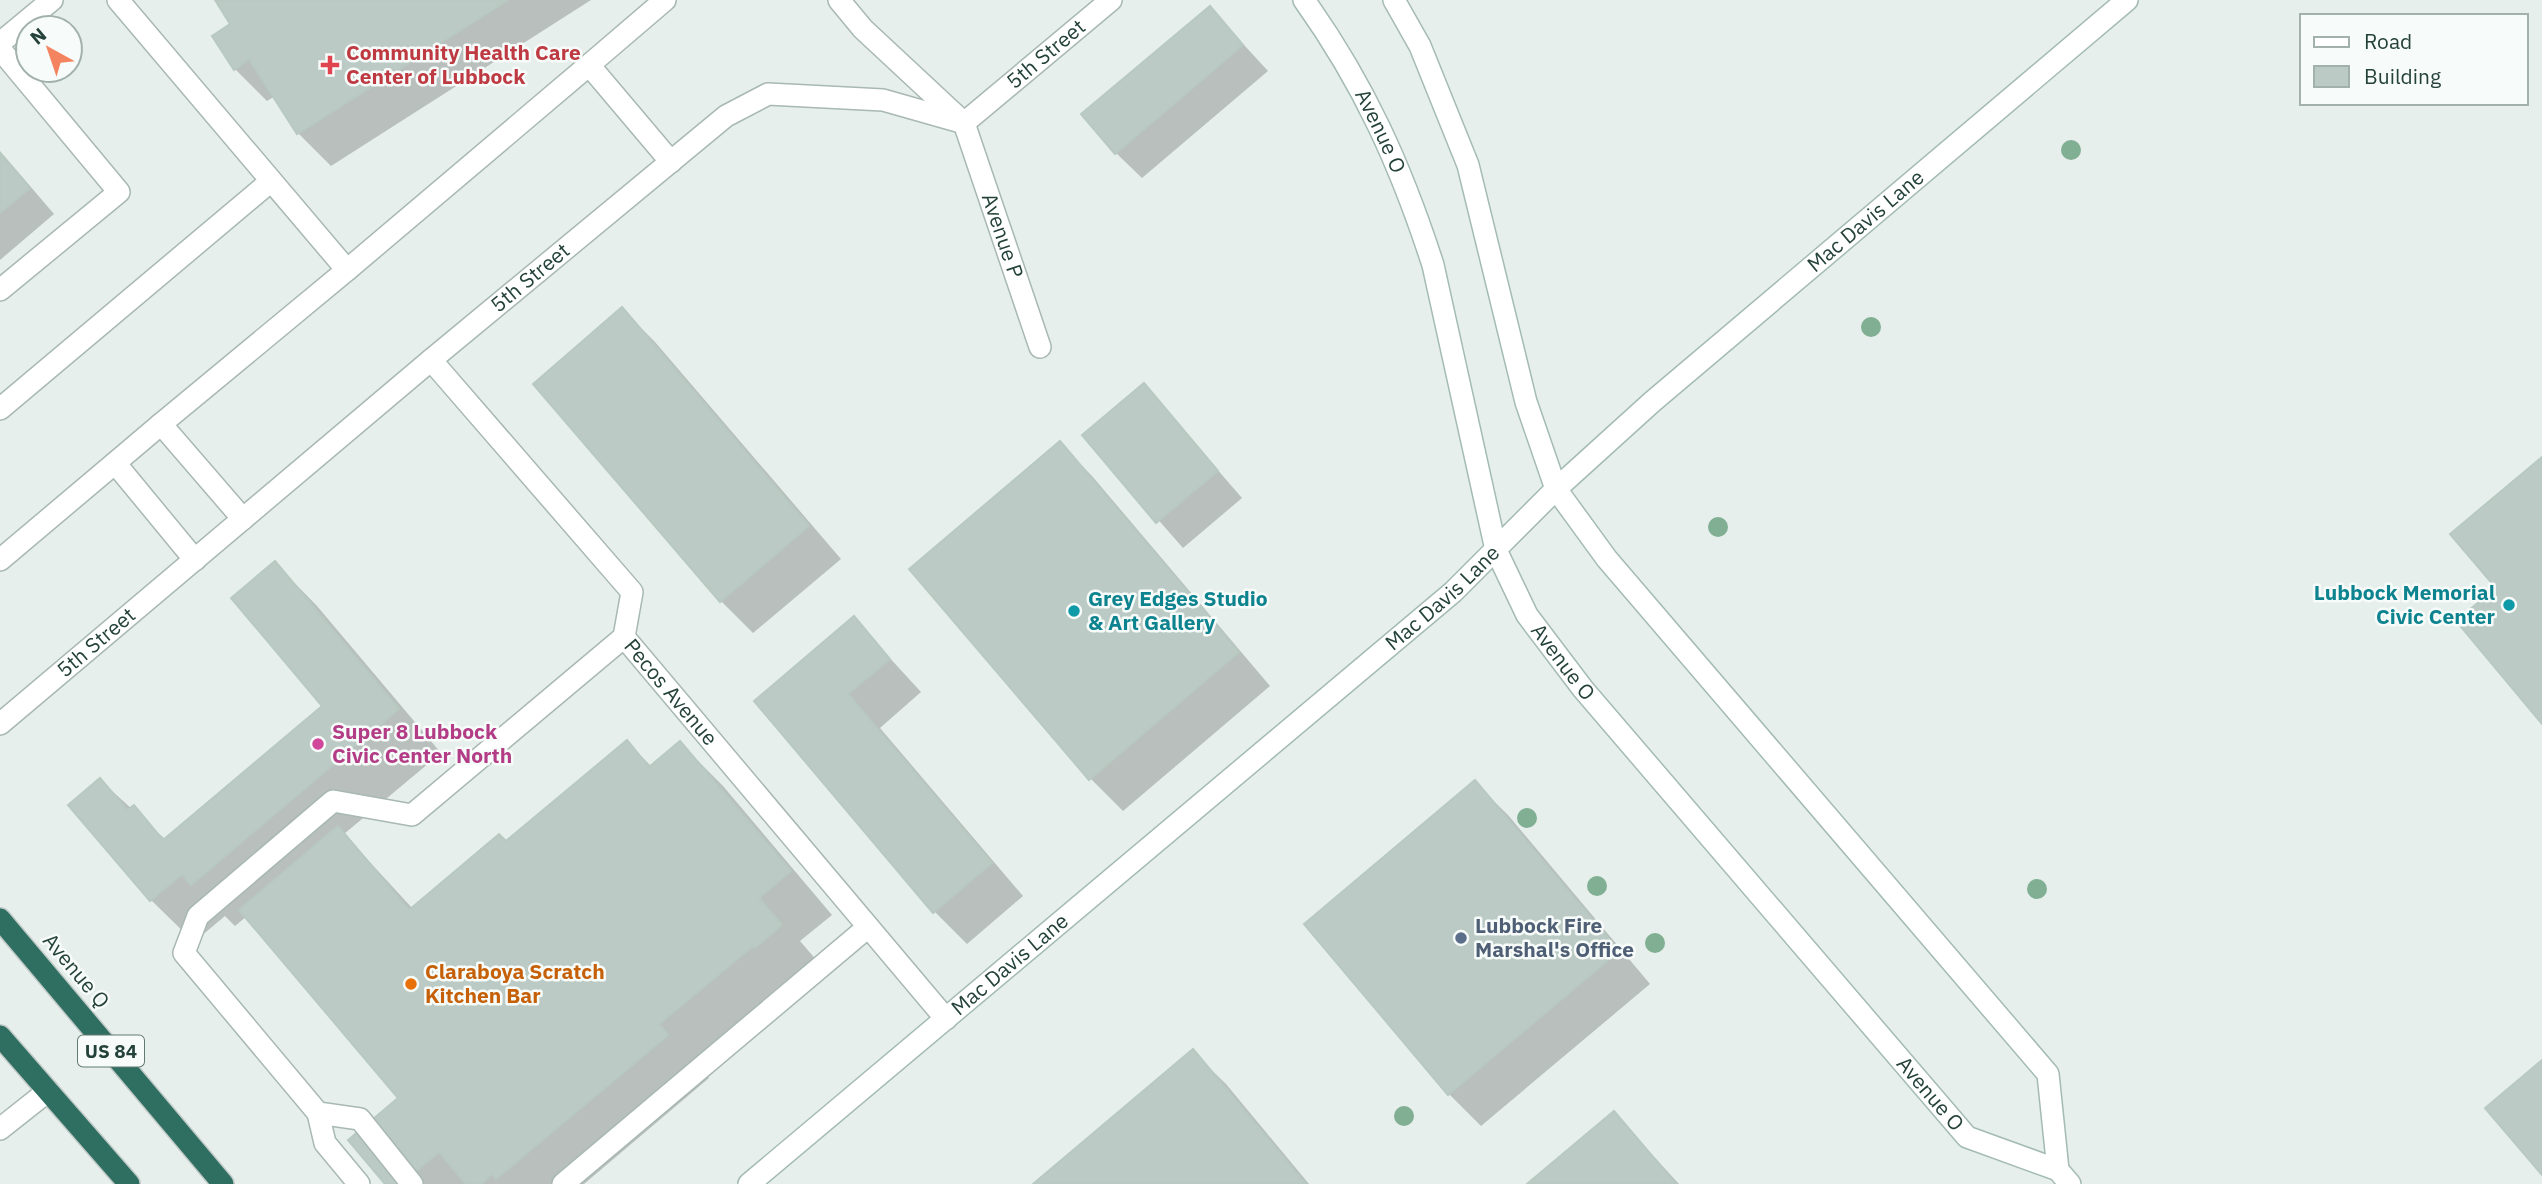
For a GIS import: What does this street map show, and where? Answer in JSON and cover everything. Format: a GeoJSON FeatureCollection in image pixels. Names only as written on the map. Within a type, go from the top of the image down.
{"type":"FeatureCollection","features":[{"type":"Feature","properties":{"kind":"highway","name":"Avenue Q"},"geometry":{"type":"LineString","coordinates":[[0,919],[223,1184]]}},
{"type":"Feature","properties":{"kind":"highway"},"geometry":{"type":"LineString","coordinates":[[3,1042],[129,1184]]}},
{"type":"Feature","properties":{"kind":"street"},"geometry":{"type":"LineString","coordinates":[[0,43],[52,0]]}},
{"type":"Feature","properties":{"kind":"street"},"geometry":{"type":"LineString","coordinates":[[118,0],[347,270]]}},
{"type":"Feature","properties":{"kind":"street"},"geometry":{"type":"LineString","coordinates":[[0,560],[665,0]]}},
{"type":"Feature","properties":{"kind":"street"},"geometry":{"type":"LineString","coordinates":[[839,0],[863,29],[964,123]]}},
{"type":"Feature","properties":{"kind":"street","name":"5th Street"},"geometry":{"type":"LineString","coordinates":[[0,724],[431,360],[726,116],[768,94],[883,100],[964,123],[1111,0]]}},
{"type":"Feature","properties":{"kind":"street","name":"Avenue O"},"geometry":{"type":"LineString","coordinates":[[1304,0],[1340,51],[1370,105],[1418,219],[1433,265],[1496,550],[1527,615],[1583,689],[1967,1137],[2064,1177]]}},
{"type":"Feature","properties":{"kind":"street","name":"Avenue O"},"geometry":{"type":"LineString","coordinates":[[1394,0],[1420,46],[1468,165],[1526,402],[1556,489],[1607,559],[2048,1074],[2064,1177]]}},
{"type":"Feature","properties":{"kind":"street","name":"Mac Davis Lane"},"geometry":{"type":"LineString","coordinates":[[749,1184],[1432,609],[1496,550],[1556,489],[1652,402],[2127,0]]}},
{"type":"Feature","properties":{"kind":"street"},"geometry":{"type":"LineString","coordinates":[[0,49],[119,192],[0,290]]}},
{"type":"Feature","properties":{"kind":"street"},"geometry":{"type":"LineString","coordinates":[[589,65],[671,162]]}},
{"type":"Feature","properties":{"kind":"street","name":"Avenue P"},"geometry":{"type":"LineString","coordinates":[[964,123],[1041,347]]}},
{"type":"Feature","properties":{"kind":"street"},"geometry":{"type":"LineString","coordinates":[[0,409],[271,181]]}},
{"type":"Feature","properties":{"kind":"street","name":"Pecos Avenue"},"geometry":{"type":"LineString","coordinates":[[431,360],[632,592],[624,636],[946,1019]]}},
{"type":"Feature","properties":{"kind":"street"},"geometry":{"type":"LineString","coordinates":[[161,425],[243,519]]}},
{"type":"Feature","properties":{"kind":"street"},"geometry":{"type":"LineString","coordinates":[[115,463],[195,560]]}},
{"type":"Feature","properties":{"kind":"street"},"geometry":{"type":"LineString","coordinates":[[359,1184],[325,1143],[318,1113],[184,953],[198,916],[333,801],[412,815],[624,636]]}},
{"type":"Feature","properties":{"kind":"street"},"geometry":{"type":"LineString","coordinates":[[563,1184],[868,927]]}},
{"type":"Feature","properties":{"kind":"street"},"geometry":{"type":"LineString","coordinates":[[0,1129],[48,1091]]}},
{"type":"Feature","properties":{"kind":"street"},"geometry":{"type":"LineString","coordinates":[[318,1113],[360,1119],[412,1184]]}},
{"type":"Feature","properties":{"kind":"building","name":"Community Health Care Center of Lubbock"},"geometry":{"type":"Polygon","coordinates":[[[215,0],[508,0],[297,134],[249,59],[234,70],[212,36],[230,24],[215,0]]]}},
{"type":"Feature","properties":{"kind":"building"},"geometry":{"type":"Polygon","coordinates":[[[1210,6],[1243,45],[1115,154],[1081,114],[1210,6]]]}},
{"type":"Feature","properties":{"kind":"building"},"geometry":{"type":"Polygon","coordinates":[[[0,153],[30,188],[0,213],[0,153]]]}},
{"type":"Feature","properties":{"kind":"building"},"geometry":{"type":"Polygon","coordinates":[[[622,307],[809,526],[720,602],[533,384],[622,307]]]}},
{"type":"Feature","properties":{"kind":"building"},"geometry":{"type":"Polygon","coordinates":[[[1144,383],[1218,471],[1156,523],[1082,435],[1144,383]]]}},
{"type":"Feature","properties":{"kind":"building","name":"Grey Edges Studio & Art Gallery"},"geometry":{"type":"Polygon","coordinates":[[[1060,441],[1239,652],[1089,780],[909,569],[1060,441]]]}},
{"type":"Feature","properties":{"kind":"building","name":"Lubbock Memorial Civic Center"},"geometry":{"type":"Polygon","coordinates":[[[2542,457],[2542,724],[2456,621],[2496,588],[2450,534],[2542,457]]]}},
{"type":"Feature","properties":{"kind":"building","name":"Super 8 Lubbock Civic Center North"},"geometry":{"type":"Polygon","coordinates":[[[275,561],[399,709],[191,885],[182,874],[150,901],[68,805],[100,778],[127,810],[134,805],[163,840],[322,706],[231,598],[275,561]]]}},
{"type":"Feature","properties":{"kind":"building"},"geometry":{"type":"Polygon","coordinates":[[[854,616],[890,659],[848,694],[992,863],[933,913],[754,701],[854,616]]]}},
{"type":"Feature","properties":{"kind":"building"},"geometry":{"type":"Polygon","coordinates":[[[627,740],[649,767],[680,741],[791,871],[759,898],[782,925],[659,1024],[668,1035],[496,1179],[492,1174],[481,1184],[466,1184],[439,1152],[401,1184],[385,1184],[348,1140],[398,1098],[239,910],[338,826],[409,910],[499,834],[506,841],[627,740]]]}},
{"type":"Feature","properties":{"kind":"building","name":"Lubbock Fire Marshal's Office"},"geometry":{"type":"Polygon","coordinates":[[[1475,780],[1619,951],[1448,1095],[1304,924],[1475,780]]]}},
{"type":"Feature","properties":{"kind":"building"},"geometry":{"type":"Polygon","coordinates":[[[1193,1049],[1306,1184],[1033,1184],[1193,1049]]]}},
{"type":"Feature","properties":{"kind":"building"},"geometry":{"type":"Polygon","coordinates":[[[2542,1060],[2542,1175],[2485,1108],[2542,1060]]]}},
{"type":"Feature","properties":{"kind":"building"},"geometry":{"type":"Polygon","coordinates":[[[1614,1111],[1676,1184],[1527,1184],[1614,1111]]]}},
{"type":"Feature","properties":{"kind":"place","name":"Community Health Care Center of Lubbock"},"geometry":{"type":"Point","coordinates":[330,65]}},
{"type":"Feature","properties":{"kind":"place","name":"Lubbock Memorial Civic Center"},"geometry":{"type":"Point","coordinates":[2509,605]}},
{"type":"Feature","properties":{"kind":"place","name":"Grey Edges Studio & Art Gallery"},"geometry":{"type":"Point","coordinates":[1074,611]}},
{"type":"Feature","properties":{"kind":"place","name":"Super 8 Lubbock Civic Center North"},"geometry":{"type":"Point","coordinates":[318,744]}},
{"type":"Feature","properties":{"kind":"place","name":"Lubbock Fire Marshal's Office"},"geometry":{"type":"Point","coordinates":[1461,938]}},
{"type":"Feature","properties":{"kind":"place","name":"Claraboya Scratch Kitchen Bar"},"geometry":{"type":"Point","coordinates":[411,984]}}]}
